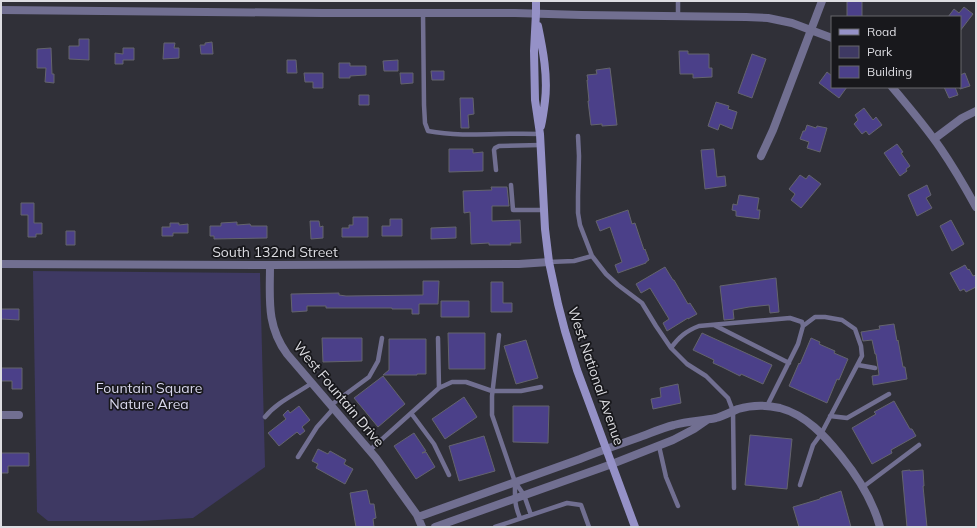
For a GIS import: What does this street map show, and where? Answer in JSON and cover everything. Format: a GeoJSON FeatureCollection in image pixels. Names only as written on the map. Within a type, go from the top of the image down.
{"type":"FeatureCollection","features":[{"type":"Feature","properties":{"kind":"main road","name":"West National Avenue"},"geometry":{"type":"LineString","coordinates":[[536,1],[536,13],[543,52],[545,76],[545,100],[540,134],[545,230],[549,262],[558,304],[577,370],[634,527]]}},
{"type":"Feature","properties":{"kind":"street"},"geometry":{"type":"LineString","coordinates":[[761,156],[773,130],[822,1]]}},
{"type":"Feature","properties":{"kind":"street"},"geometry":{"type":"LineString","coordinates":[[1,10],[423,14],[490,12],[582,15],[746,17],[768,18],[792,23],[831,38]]}},
{"type":"Feature","properties":{"kind":"street"},"geometry":{"type":"LineString","coordinates":[[893,88],[934,139],[956,171],[976,207]]}},
{"type":"Feature","properties":{"kind":"street"},"geometry":{"type":"LineString","coordinates":[[934,139],[962,118],[976,111]]}},
{"type":"Feature","properties":{"kind":"street","name":"South 132nd Street"},"geometry":{"type":"LineString","coordinates":[[1,264],[270,266],[503,264],[549,262]]}},
{"type":"Feature","properties":{"kind":"street","name":"West Fountain Drive"},"geometry":{"type":"LineString","coordinates":[[270,266],[270,312],[273,327],[283,348],[370,450],[418,517],[422,527]]}},
{"type":"Feature","properties":{"kind":"street"},"geometry":{"type":"LineString","coordinates":[[418,517],[673,425],[719,417],[733,411],[753,406],[767,406],[780,408],[796,414],[813,426],[831,444],[852,470],[863,487],[876,512],[880,527]]}},
{"type":"Feature","properties":{"kind":"street"},"geometry":{"type":"LineString","coordinates":[[1,415],[19,415]]}},
{"type":"Feature","properties":{"kind":"street"},"geometry":{"type":"LineString","coordinates":[[435,527],[659,446],[684,435],[710,419]]}},
{"type":"Feature","properties":{"kind":"street"},"geometry":{"type":"LineString","coordinates":[[654,432],[659,446]]}},
{"type":"Feature","properties":{"kind":"lane"},"geometry":{"type":"LineString","coordinates":[[678,1],[678,16]]}},
{"type":"Feature","properties":{"kind":"lane"},"geometry":{"type":"LineString","coordinates":[[423,14],[424,111],[425,123],[428,131],[449,134],[540,134]]}},
{"type":"Feature","properties":{"kind":"lane"},"geometry":{"type":"LineString","coordinates":[[578,136],[578,213],[580,225],[592,256],[612,280],[642,304],[671,348],[687,364],[706,376],[728,398],[733,411],[734,488]]}},
{"type":"Feature","properties":{"kind":"lane"},"geometry":{"type":"LineString","coordinates":[[496,170],[495,148],[499,146],[541,145]]}},
{"type":"Feature","properties":{"kind":"lane"},"geometry":{"type":"LineString","coordinates":[[511,185],[513,210],[544,210]]}},
{"type":"Feature","properties":{"kind":"lane"},"geometry":{"type":"LineString","coordinates":[[549,262],[574,261],[592,256]]}},
{"type":"Feature","properties":{"kind":"lane"},"geometry":{"type":"LineString","coordinates":[[767,406],[798,344],[803,326],[815,317],[825,317],[842,320],[855,329],[861,346],[862,356],[821,434],[813,445],[800,484]]}},
{"type":"Feature","properties":{"kind":"lane"},"geometry":{"type":"LineString","coordinates":[[671,348],[679,338],[689,330],[699,326],[790,318],[802,322],[803,326]]}},
{"type":"Feature","properties":{"kind":"lane"},"geometry":{"type":"LineString","coordinates":[[714,325],[789,363]]}},
{"type":"Feature","properties":{"kind":"lane"},"geometry":{"type":"LineString","coordinates":[[499,335],[492,391],[492,415],[515,482],[524,495],[532,515]]}},
{"type":"Feature","properties":{"kind":"lane"},"geometry":{"type":"LineString","coordinates":[[298,457],[317,427],[333,407],[369,377],[378,361],[382,338]]}},
{"type":"Feature","properties":{"kind":"lane"},"geometry":{"type":"LineString","coordinates":[[438,338],[439,388]]}},
{"type":"Feature","properties":{"kind":"lane"},"geometry":{"type":"LineString","coordinates":[[858,365],[874,368]]}},
{"type":"Feature","properties":{"kind":"lane"},"geometry":{"type":"LineString","coordinates":[[370,450],[439,388],[452,382],[466,382],[492,391],[521,391],[541,387]]}},
{"type":"Feature","properties":{"kind":"lane"},"geometry":{"type":"LineString","coordinates":[[265,417],[277,405],[312,383]]}},
{"type":"Feature","properties":{"kind":"lane"},"geometry":{"type":"LineString","coordinates":[[830,416],[847,418],[889,394]]}},
{"type":"Feature","properties":{"kind":"lane"},"geometry":{"type":"LineString","coordinates":[[411,414],[434,444],[449,475]]}},
{"type":"Feature","properties":{"kind":"lane"},"geometry":{"type":"LineString","coordinates":[[863,487],[919,445]]}},
{"type":"Feature","properties":{"kind":"lane"},"geometry":{"type":"LineString","coordinates":[[659,446],[666,477],[678,506]]}},
{"type":"Feature","properties":{"kind":"lane"},"geometry":{"type":"LineString","coordinates":[[515,482],[516,509],[520,518]]}},
{"type":"Feature","properties":{"kind":"lane"},"geometry":{"type":"LineString","coordinates":[[495,527],[567,503],[581,505],[589,527]]}},
{"type":"Feature","properties":{"kind":"green space","name":"Fountain Square Nature Area"},"geometry":{"type":"Polygon","coordinates":[[[33,271],[260,273],[265,467],[193,518],[141,521],[48,521],[37,512],[33,271]]]}},
{"type":"Feature","properties":{"kind":"building"},"geometry":{"type":"Polygon","coordinates":[[[847,1],[862,1],[862,16],[847,16],[847,1]]]}},
{"type":"Feature","properties":{"kind":"building"},"geometry":{"type":"Polygon","coordinates":[[[964,7],[973,14],[961,30],[961,16],[949,16],[954,9],[959,13],[964,7]]]}},
{"type":"Feature","properties":{"kind":"building"},"geometry":{"type":"Polygon","coordinates":[[[79,39],[89,39],[89,60],[69,59],[69,46],[79,46],[79,39]]]}},
{"type":"Feature","properties":{"kind":"building"},"geometry":{"type":"Polygon","coordinates":[[[212,42],[213,54],[201,54],[200,45],[205,45],[205,43],[212,42]]]}},
{"type":"Feature","properties":{"kind":"building"},"geometry":{"type":"Polygon","coordinates":[[[164,43],[175,43],[174,48],[179,48],[179,58],[163,59],[164,43]]]}},
{"type":"Feature","properties":{"kind":"building"},"geometry":{"type":"Polygon","coordinates":[[[51,48],[52,74],[54,74],[54,83],[45,82],[46,68],[37,68],[37,49],[51,48]]]}},
{"type":"Feature","properties":{"kind":"building"},"geometry":{"type":"Polygon","coordinates":[[[123,48],[134,48],[134,60],[123,60],[123,64],[115,64],[115,53],[123,54],[123,48]]]}},
{"type":"Feature","properties":{"kind":"building"},"geometry":{"type":"Polygon","coordinates":[[[679,51],[688,51],[688,54],[709,54],[709,68],[712,68],[712,77],[693,78],[693,74],[680,74],[679,51]]]}},
{"type":"Feature","properties":{"kind":"building"},"geometry":{"type":"Polygon","coordinates":[[[752,54],[766,59],[752,98],[738,93],[752,54]]]}},
{"type":"Feature","properties":{"kind":"building"},"geometry":{"type":"Polygon","coordinates":[[[287,60],[296,60],[297,73],[287,73],[287,60]]]}},
{"type":"Feature","properties":{"kind":"building"},"geometry":{"type":"Polygon","coordinates":[[[398,60],[398,71],[384,71],[383,61],[398,60]]]}},
{"type":"Feature","properties":{"kind":"building"},"geometry":{"type":"Polygon","coordinates":[[[339,63],[350,63],[350,66],[366,66],[366,75],[350,76],[350,78],[339,78],[339,63]]]}},
{"type":"Feature","properties":{"kind":"building"},"geometry":{"type":"Polygon","coordinates":[[[610,68],[617,125],[591,125],[587,75],[597,74],[596,70],[610,68]]]}},
{"type":"Feature","properties":{"kind":"building"},"geometry":{"type":"Polygon","coordinates":[[[431,71],[444,71],[444,80],[432,80],[431,71]]]}},
{"type":"Feature","properties":{"kind":"building"},"geometry":{"type":"Polygon","coordinates":[[[827,72],[831,75],[831,88],[846,88],[839,98],[819,83],[827,72]]]}},
{"type":"Feature","properties":{"kind":"building"},"geometry":{"type":"Polygon","coordinates":[[[304,73],[323,73],[323,88],[313,88],[313,82],[305,82],[304,73]]]}},
{"type":"Feature","properties":{"kind":"building"},"geometry":{"type":"Polygon","coordinates":[[[400,73],[413,73],[413,83],[401,84],[400,73]]]}},
{"type":"Feature","properties":{"kind":"building"},"geometry":{"type":"Polygon","coordinates":[[[965,73],[970,86],[960,89],[961,75],[965,73]]]}},
{"type":"Feature","properties":{"kind":"building"},"geometry":{"type":"Polygon","coordinates":[[[944,88],[955,88],[958,95],[949,98],[944,88]]]}},
{"type":"Feature","properties":{"kind":"building"},"geometry":{"type":"Polygon","coordinates":[[[359,95],[369,95],[369,105],[359,105],[359,95]]]}},
{"type":"Feature","properties":{"kind":"building"},"geometry":{"type":"Polygon","coordinates":[[[460,98],[473,98],[474,114],[468,115],[469,128],[461,128],[460,98]]]}},
{"type":"Feature","properties":{"kind":"building"},"geometry":{"type":"Polygon","coordinates":[[[716,102],[729,106],[728,109],[737,112],[732,129],[720,124],[718,130],[708,126],[716,102]]]}},
{"type":"Feature","properties":{"kind":"building"},"geometry":{"type":"Polygon","coordinates":[[[864,108],[873,120],[876,117],[882,125],[869,135],[866,131],[862,134],[854,124],[858,120],[855,115],[864,108]]]}},
{"type":"Feature","properties":{"kind":"building"},"geometry":{"type":"Polygon","coordinates":[[[807,125],[816,128],[817,126],[827,128],[820,152],[807,148],[809,142],[800,139],[807,125]]]}},
{"type":"Feature","properties":{"kind":"building"},"geometry":{"type":"Polygon","coordinates":[[[897,144],[910,166],[906,169],[907,171],[900,176],[884,153],[897,144]]]}},
{"type":"Feature","properties":{"kind":"building"},"geometry":{"type":"Polygon","coordinates":[[[449,149],[473,149],[473,153],[483,152],[483,171],[449,172],[449,149]]]}},
{"type":"Feature","properties":{"kind":"building"},"geometry":{"type":"Polygon","coordinates":[[[714,149],[717,177],[725,176],[726,186],[705,189],[701,150],[714,149]]]}},
{"type":"Feature","properties":{"kind":"building"},"geometry":{"type":"Polygon","coordinates":[[[800,175],[806,179],[809,175],[821,184],[801,208],[791,200],[795,194],[789,189],[800,175]]]}},
{"type":"Feature","properties":{"kind":"building"},"geometry":{"type":"Polygon","coordinates":[[[927,185],[931,195],[926,198],[932,208],[917,216],[908,195],[927,185]]]}},
{"type":"Feature","properties":{"kind":"building"},"geometry":{"type":"Polygon","coordinates":[[[491,187],[507,187],[509,206],[492,206],[492,221],[520,220],[521,243],[510,243],[511,245],[489,245],[489,243],[471,244],[470,212],[464,213],[463,191],[492,190],[491,187]]]}},
{"type":"Feature","properties":{"kind":"building"},"geometry":{"type":"Polygon","coordinates":[[[739,195],[759,198],[757,210],[760,210],[759,219],[736,216],[736,211],[732,210],[733,204],[737,205],[739,195]]]}},
{"type":"Feature","properties":{"kind":"building"},"geometry":{"type":"Polygon","coordinates":[[[21,203],[34,203],[34,223],[42,223],[42,234],[36,234],[36,237],[28,237],[28,215],[21,215],[21,203]]]}},
{"type":"Feature","properties":{"kind":"building"},"geometry":{"type":"Polygon","coordinates":[[[628,210],[632,224],[635,223],[649,260],[646,263],[618,273],[615,265],[622,262],[610,227],[600,231],[596,221],[628,210]]]}},
{"type":"Feature","properties":{"kind":"building"},"geometry":{"type":"Polygon","coordinates":[[[353,217],[368,217],[368,237],[342,237],[342,228],[349,228],[349,225],[353,225],[353,217]]]}},
{"type":"Feature","properties":{"kind":"building"},"geometry":{"type":"Polygon","coordinates":[[[390,219],[402,219],[402,236],[382,236],[382,226],[390,226],[390,219]]]}},
{"type":"Feature","properties":{"kind":"building"},"geometry":{"type":"Polygon","coordinates":[[[951,220],[964,244],[952,251],[940,226],[951,220]]]}},
{"type":"Feature","properties":{"kind":"building"},"geometry":{"type":"Polygon","coordinates":[[[310,221],[319,221],[320,227],[323,226],[323,238],[311,239],[310,221]]]}},
{"type":"Feature","properties":{"kind":"building"},"geometry":{"type":"Polygon","coordinates":[[[237,222],[237,225],[250,224],[251,226],[267,226],[267,238],[214,239],[214,236],[210,236],[210,226],[221,226],[221,223],[237,222]]]}},
{"type":"Feature","properties":{"kind":"building"},"geometry":{"type":"Polygon","coordinates":[[[170,223],[179,223],[179,225],[188,224],[188,233],[173,233],[173,236],[162,236],[162,227],[170,227],[170,223]]]}},
{"type":"Feature","properties":{"kind":"building"},"geometry":{"type":"Polygon","coordinates":[[[456,227],[456,238],[431,239],[431,228],[456,227]]]}},
{"type":"Feature","properties":{"kind":"building"},"geometry":{"type":"Polygon","coordinates":[[[66,231],[75,231],[75,245],[66,245],[66,231]]]}},
{"type":"Feature","properties":{"kind":"building"},"geometry":{"type":"Polygon","coordinates":[[[965,265],[973,276],[976,275],[976,287],[966,292],[964,289],[960,291],[950,273],[965,265]]]}},
{"type":"Feature","properties":{"kind":"building"},"geometry":{"type":"Polygon","coordinates":[[[665,267],[688,304],[690,303],[697,314],[667,331],[663,323],[669,319],[650,288],[641,293],[636,284],[665,267]]]}},
{"type":"Feature","properties":{"kind":"building"},"geometry":{"type":"Polygon","coordinates":[[[776,278],[779,312],[770,313],[769,305],[749,307],[733,310],[734,319],[724,320],[720,286],[776,278]]]}},
{"type":"Feature","properties":{"kind":"building"},"geometry":{"type":"Polygon","coordinates":[[[423,281],[439,281],[438,304],[419,304],[419,314],[412,314],[412,309],[326,308],[326,306],[307,306],[307,311],[292,312],[291,294],[339,293],[339,295],[346,296],[423,295],[423,281]]]}},
{"type":"Feature","properties":{"kind":"building"},"geometry":{"type":"Polygon","coordinates":[[[491,282],[503,282],[503,303],[512,303],[512,312],[491,312],[491,282]]]}},
{"type":"Feature","properties":{"kind":"building"},"geometry":{"type":"Polygon","coordinates":[[[441,301],[469,301],[469,317],[441,317],[441,301]]]}},
{"type":"Feature","properties":{"kind":"building"},"geometry":{"type":"Polygon","coordinates":[[[1,309],[19,309],[19,320],[1,319],[1,309]]]}},
{"type":"Feature","properties":{"kind":"building"},"geometry":{"type":"Polygon","coordinates":[[[894,324],[907,379],[873,385],[872,376],[879,375],[876,354],[872,340],[863,341],[861,332],[880,329],[879,326],[894,324]]]}},
{"type":"Feature","properties":{"kind":"building"},"geometry":{"type":"Polygon","coordinates":[[[448,333],[485,333],[485,369],[449,369],[448,333]]]}},
{"type":"Feature","properties":{"kind":"building"},"geometry":{"type":"Polygon","coordinates":[[[702,333],[772,365],[763,384],[741,374],[740,376],[713,363],[714,360],[693,350],[702,333]]]}},
{"type":"Feature","properties":{"kind":"building"},"geometry":{"type":"Polygon","coordinates":[[[322,338],[362,338],[362,361],[323,362],[322,338]]]}},
{"type":"Feature","properties":{"kind":"building"},"geometry":{"type":"Polygon","coordinates":[[[811,338],[820,342],[819,344],[835,351],[834,353],[848,359],[839,380],[837,379],[827,403],[789,386],[811,338]]]}},
{"type":"Feature","properties":{"kind":"building"},"geometry":{"type":"Polygon","coordinates":[[[389,339],[426,339],[426,374],[383,375],[389,370],[389,339]]]}},
{"type":"Feature","properties":{"kind":"building"},"geometry":{"type":"Polygon","coordinates":[[[526,340],[538,378],[516,384],[504,346],[526,340]]]}},
{"type":"Feature","properties":{"kind":"building"},"geometry":{"type":"Polygon","coordinates":[[[1,368],[22,368],[22,389],[12,389],[12,381],[1,381],[1,368]]]}},
{"type":"Feature","properties":{"kind":"building"},"geometry":{"type":"Polygon","coordinates":[[[383,376],[405,404],[378,427],[354,398],[383,376]]]}},
{"type":"Feature","properties":{"kind":"building"},"geometry":{"type":"Polygon","coordinates":[[[678,384],[681,403],[653,409],[651,399],[661,397],[660,388],[678,384]]]}},
{"type":"Feature","properties":{"kind":"building"},"geometry":{"type":"Polygon","coordinates":[[[464,397],[477,417],[445,439],[432,419],[464,397]]]}},
{"type":"Feature","properties":{"kind":"building"},"geometry":{"type":"Polygon","coordinates":[[[894,401],[910,429],[912,429],[916,436],[891,450],[892,453],[872,464],[852,428],[876,414],[874,412],[894,401]]]}},
{"type":"Feature","properties":{"kind":"building"},"geometry":{"type":"Polygon","coordinates":[[[299,406],[310,420],[302,427],[305,431],[300,435],[297,432],[279,446],[268,433],[286,419],[283,415],[288,410],[290,413],[299,406]]]}},
{"type":"Feature","properties":{"kind":"building"},"geometry":{"type":"Polygon","coordinates":[[[513,406],[549,406],[548,443],[513,442],[513,406]]]}},
{"type":"Feature","properties":{"kind":"building"},"geometry":{"type":"Polygon","coordinates":[[[414,433],[426,451],[422,453],[426,452],[435,467],[416,479],[394,446],[414,433]]]}},
{"type":"Feature","properties":{"kind":"building"},"geometry":{"type":"Polygon","coordinates":[[[750,435],[792,439],[787,489],[745,485],[750,435]]]}},
{"type":"Feature","properties":{"kind":"building"},"geometry":{"type":"Polygon","coordinates":[[[484,436],[495,471],[459,481],[449,446],[484,436]]]}},
{"type":"Feature","properties":{"kind":"building"},"geometry":{"type":"Polygon","coordinates":[[[318,449],[328,454],[330,451],[346,460],[344,464],[353,469],[345,484],[316,468],[318,464],[312,461],[318,449]]]}},
{"type":"Feature","properties":{"kind":"building"},"geometry":{"type":"Polygon","coordinates":[[[1,453],[29,453],[29,466],[8,466],[8,473],[1,473],[1,453]]]}},
{"type":"Feature","properties":{"kind":"building"},"geometry":{"type":"Polygon","coordinates":[[[923,470],[927,527],[907,527],[902,471],[923,470]]]}},
{"type":"Feature","properties":{"kind":"building"},"geometry":{"type":"Polygon","coordinates":[[[367,490],[370,504],[374,504],[376,518],[373,519],[374,527],[356,527],[350,493],[367,490]]]}},
{"type":"Feature","properties":{"kind":"building"},"geometry":{"type":"Polygon","coordinates":[[[841,491],[851,527],[799,527],[793,507],[841,491]]]}}]}
